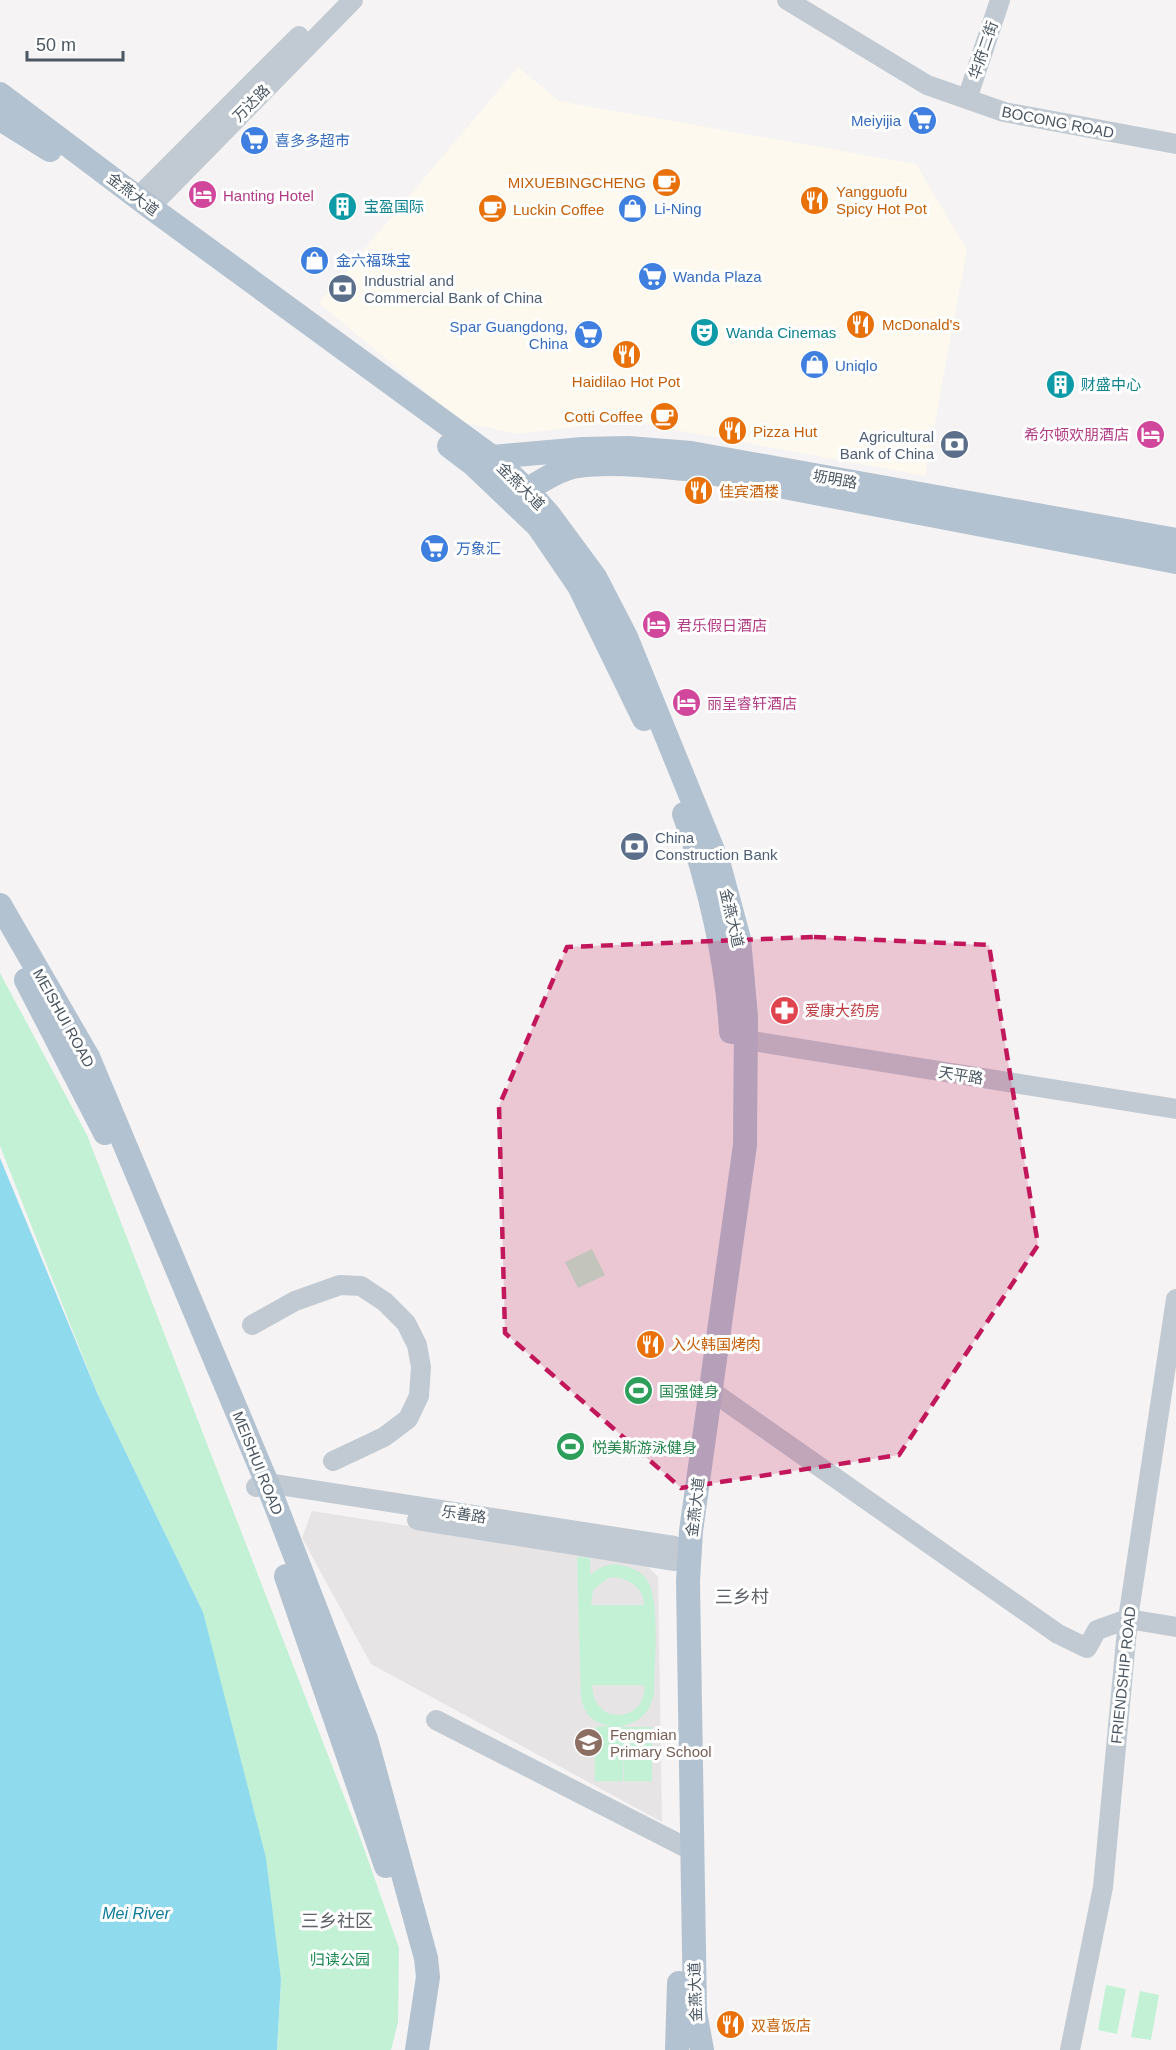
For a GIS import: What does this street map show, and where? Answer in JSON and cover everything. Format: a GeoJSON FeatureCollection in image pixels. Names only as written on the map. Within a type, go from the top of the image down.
{"type":"FeatureCollection","features":[{"type":"Feature","properties":{"kind":"main road","name":"金燕大道"},"geometry":{"type":"LineString","coordinates":[[0,94],[492,457],[527,490],[550,516],[600,587],[627,637],[720,865],[739,939],[746,1016],[745,1144],[691,1531],[688,1581],[695,2012],[701,2050]]}},
{"type":"Feature","properties":{"kind":"main road","name":"金燕大道"},"geometry":{"type":"LineString","coordinates":[[0,119],[40,143],[364,380],[474,465],[538,526],[579,586],[660,752],[686,821],[711,905],[729,1010],[732,1118],[674,1553],[682,1846],[677,2050]]}},
{"type":"Feature","properties":{"kind":"main road","name":"坜明路"},"geometry":{"type":"LineString","coordinates":[[492,457],[583,449],[628,448],[691,453],[1176,540]]}},
{"type":"Feature","properties":{"kind":"main road","name":"坜明路"},"geometry":{"type":"LineString","coordinates":[[527,490],[551,475],[577,466],[631,465],[695,470],[1176,562]]}},
{"type":"Feature","properties":{"kind":"main road","name":"MEISHUI ROAD"},"geometry":{"type":"LineString","coordinates":[[0,904],[88,1057],[264,1492],[415,1950],[416,1973],[406,2050]]}},
{"type":"Feature","properties":{"kind":"main road","name":"MEISHUI ROAD"},"geometry":{"type":"LineString","coordinates":[[0,930],[150,1221],[366,1739],[426,1958],[428,1977],[417,2050]]}},
{"type":"Feature","properties":{"kind":"street","name":"万达路"},"geometry":{"type":"LineString","coordinates":[[144,202],[335,0]]}},
{"type":"Feature","properties":{"kind":"street","name":"万达路"},"geometry":{"type":"LineString","coordinates":[[144,202],[353,0]]}},
{"type":"Feature","properties":{"kind":"street","name":"BOCONG ROAD"},"geometry":{"type":"LineString","coordinates":[[787,0],[927,85],[1004,112],[1176,144]]}},
{"type":"Feature","properties":{"kind":"street","name":"华府二街"},"geometry":{"type":"LineString","coordinates":[[966,99],[1000,0]]}},
{"type":"Feature","properties":{"kind":"street","name":"天平路"},"geometry":{"type":"LineString","coordinates":[[746,1040],[1176,1109]]}},
{"type":"Feature","properties":{"kind":"street"},"geometry":{"type":"LineString","coordinates":[[252,1324],[296,1301],[340,1285],[361,1286],[385,1302],[405,1323],[417,1345],[421,1367],[419,1396],[408,1419],[384,1437],[333,1461]]}},
{"type":"Feature","properties":{"kind":"street","name":"FRIENDSHIP ROAD"},"geometry":{"type":"LineString","coordinates":[[1070,2050],[1103,1887],[1128,1619],[1176,1299]]}},
{"type":"Feature","properties":{"kind":"street"},"geometry":{"type":"LineString","coordinates":[[710,1390],[1058,1635],[1087,1648],[1097,1630],[1128,1619],[1176,1627]]}},
{"type":"Feature","properties":{"kind":"street","name":"乐善路"},"geometry":{"type":"LineString","coordinates":[[264,1492],[674,1553]]}},
{"type":"Feature","properties":{"kind":"street"},"geometry":{"type":"LineString","coordinates":[[436,1720],[682,1846]]}},
{"type":"Feature","properties":{"kind":"highlighted area"},"geometry":{"type":"Polygon","coordinates":[[[814,937],[989,945],[1038,1245],[899,1455],[681,1488],[505,1333],[499,1106],[567,947],[814,937]]]}},
{"type":"Feature","properties":{"kind":"shaded area","name":"Wanda Plaza"},"geometry":{"type":"Polygon","coordinates":[[[518,67],[559,101],[916,164],[967,250],[925,476],[627,421],[517,434],[462,422],[319,303],[518,67]]]}},
{"type":"Feature","properties":{"kind":"shaded area","name":"Fengmian Primary School"},"geometry":{"type":"Polygon","coordinates":[[[312,1511],[645,1563],[658,1577],[662,1822],[371,1664],[302,1538],[312,1511]]]}},
{"type":"Feature","properties":{"kind":"green space","name":"归读公园"},"geometry":{"type":"Polygon","coordinates":[[[0,973],[87,1135],[361,1840],[399,1948],[398,2022],[391,2050],[277,2050],[281,1980],[203,1612],[98,1395],[0,1146],[0,973]]]}},
{"type":"Feature","properties":{"kind":"green space"},"geometry":{"type":"Polygon","coordinates":[[[592,1249],[605,1275],[578,1288],[565,1262],[592,1249]]]}},
{"type":"Feature","properties":{"kind":"green space"},"geometry":{"type":"Polygon","coordinates":[[[577,1557],[590,1558],[590,1575],[610,1565],[634,1569],[645,1577],[651,1590],[655,1618],[654,1694],[649,1707],[642,1716],[633,1723],[620,1727],[652,1727],[652,1781],[624,1781],[624,1741],[623,1781],[595,1781],[595,1727],[611,1726],[591,1718],[581,1697],[577,1557]],[[616,1577],[608,1578],[593,1590],[591,1605],[644,1605],[642,1594],[636,1586],[616,1577]],[[592,1685],[595,1699],[601,1708],[610,1714],[630,1713],[638,1707],[643,1697],[644,1685],[592,1685]]]}},
{"type":"Feature","properties":{"kind":"green space"},"geometry":{"type":"Polygon","coordinates":[[[1106,1985],[1126,1989],[1117,2034],[1098,2030],[1106,1985]]]}},
{"type":"Feature","properties":{"kind":"green space"},"geometry":{"type":"Polygon","coordinates":[[[1140,1991],[1159,1995],[1151,2040],[1131,2037],[1140,1991]]]}},
{"type":"Feature","properties":{"kind":"water","name":"Mei River"},"geometry":{"type":"Polygon","coordinates":[[[0,1158],[98,1395],[203,1612],[266,1858],[281,1980],[277,2050],[0,2050],[0,1158]]]}},
{"type":"Feature","properties":{"kind":"place","name":"Meiyijia"},"geometry":{"type":"Point","coordinates":[922,120]}},
{"type":"Feature","properties":{"kind":"place","name":"喜多多超市"},"geometry":{"type":"Point","coordinates":[254,140]}},
{"type":"Feature","properties":{"kind":"place","name":"MIXUEBINGCHENG"},"geometry":{"type":"Point","coordinates":[667,182]}},
{"type":"Feature","properties":{"kind":"place","name":"Hanting Hotel"},"geometry":{"type":"Point","coordinates":[202,195]}},
{"type":"Feature","properties":{"kind":"place","name":"Yangguofu Spicy Hot Pot"},"geometry":{"type":"Point","coordinates":[815,200]}},
{"type":"Feature","properties":{"kind":"place","name":"宝盈国际"},"geometry":{"type":"Point","coordinates":[343,206]}},
{"type":"Feature","properties":{"kind":"place","name":"Li-Ning"},"geometry":{"type":"Point","coordinates":[633,208]}},
{"type":"Feature","properties":{"kind":"place","name":"Luckin Coffee"},"geometry":{"type":"Point","coordinates":[492,209]}},
{"type":"Feature","properties":{"kind":"place","name":"金六福珠宝"},"geometry":{"type":"Point","coordinates":[315,260]}},
{"type":"Feature","properties":{"kind":"place","name":"Wanda Plaza"},"geometry":{"type":"Point","coordinates":[652,276]}},
{"type":"Feature","properties":{"kind":"place","name":"Industrial and Commercial Bank of China"},"geometry":{"type":"Point","coordinates":[343,289]}},
{"type":"Feature","properties":{"kind":"place","name":"McDonald's"},"geometry":{"type":"Point","coordinates":[861,324]}},
{"type":"Feature","properties":{"kind":"place","name":"Wanda Cinemas"},"geometry":{"type":"Point","coordinates":[705,332]}},
{"type":"Feature","properties":{"kind":"place","name":"Spar Guangdong, China"},"geometry":{"type":"Point","coordinates":[589,335]}},
{"type":"Feature","properties":{"kind":"place","name":"Haidilao Hot Pot"},"geometry":{"type":"Point","coordinates":[626,354]}},
{"type":"Feature","properties":{"kind":"place","name":"Uniqlo"},"geometry":{"type":"Point","coordinates":[814,365]}},
{"type":"Feature","properties":{"kind":"place","name":"财盛中心"},"geometry":{"type":"Point","coordinates":[1060,384]}},
{"type":"Feature","properties":{"kind":"place","name":"Cotti Coffee"},"geometry":{"type":"Point","coordinates":[664,416]}},
{"type":"Feature","properties":{"kind":"place","name":"Pizza Hut"},"geometry":{"type":"Point","coordinates":[732,431]}},
{"type":"Feature","properties":{"kind":"place","name":"希尔顿欢朋酒店"},"geometry":{"type":"Point","coordinates":[1150,434]}},
{"type":"Feature","properties":{"kind":"place","name":"Agricultural Bank of China"},"geometry":{"type":"Point","coordinates":[955,445]}},
{"type":"Feature","properties":{"kind":"place","name":"佳宾酒楼"},"geometry":{"type":"Point","coordinates":[698,491]}},
{"type":"Feature","properties":{"kind":"place","name":"万象汇"},"geometry":{"type":"Point","coordinates":[435,548]}},
{"type":"Feature","properties":{"kind":"place","name":"君乐假日酒店"},"geometry":{"type":"Point","coordinates":[656,625]}},
{"type":"Feature","properties":{"kind":"place","name":"丽呈睿轩酒店"},"geometry":{"type":"Point","coordinates":[686,703]}},
{"type":"Feature","properties":{"kind":"place","name":"China Construction Bank"},"geometry":{"type":"Point","coordinates":[634,846]}},
{"type":"Feature","properties":{"kind":"place","name":"爱康大药房"},"geometry":{"type":"Point","coordinates":[784,1010]}},
{"type":"Feature","properties":{"kind":"place","name":"入火韩国烤肉"},"geometry":{"type":"Point","coordinates":[650,1344]}},
{"type":"Feature","properties":{"kind":"place","name":"国强健身"},"geometry":{"type":"Point","coordinates":[638,1391]}},
{"type":"Feature","properties":{"kind":"place","name":"悦美斯游泳健身"},"geometry":{"type":"Point","coordinates":[571,1447]}},
{"type":"Feature","properties":{"kind":"place","name":"Fengmian Primary School"},"geometry":{"type":"Point","coordinates":[589,1743]}},
{"type":"Feature","properties":{"kind":"place","name":"双喜饭店"},"geometry":{"type":"Point","coordinates":[730,2025]}},
{"type":"Feature","properties":{"kind":"district","name":"三乡村"},"geometry":{"type":"Point","coordinates":[742,1597]}},
{"type":"Feature","properties":{"kind":"district","name":"三乡社区"},"geometry":{"type":"Point","coordinates":[337,1921]}}]}
